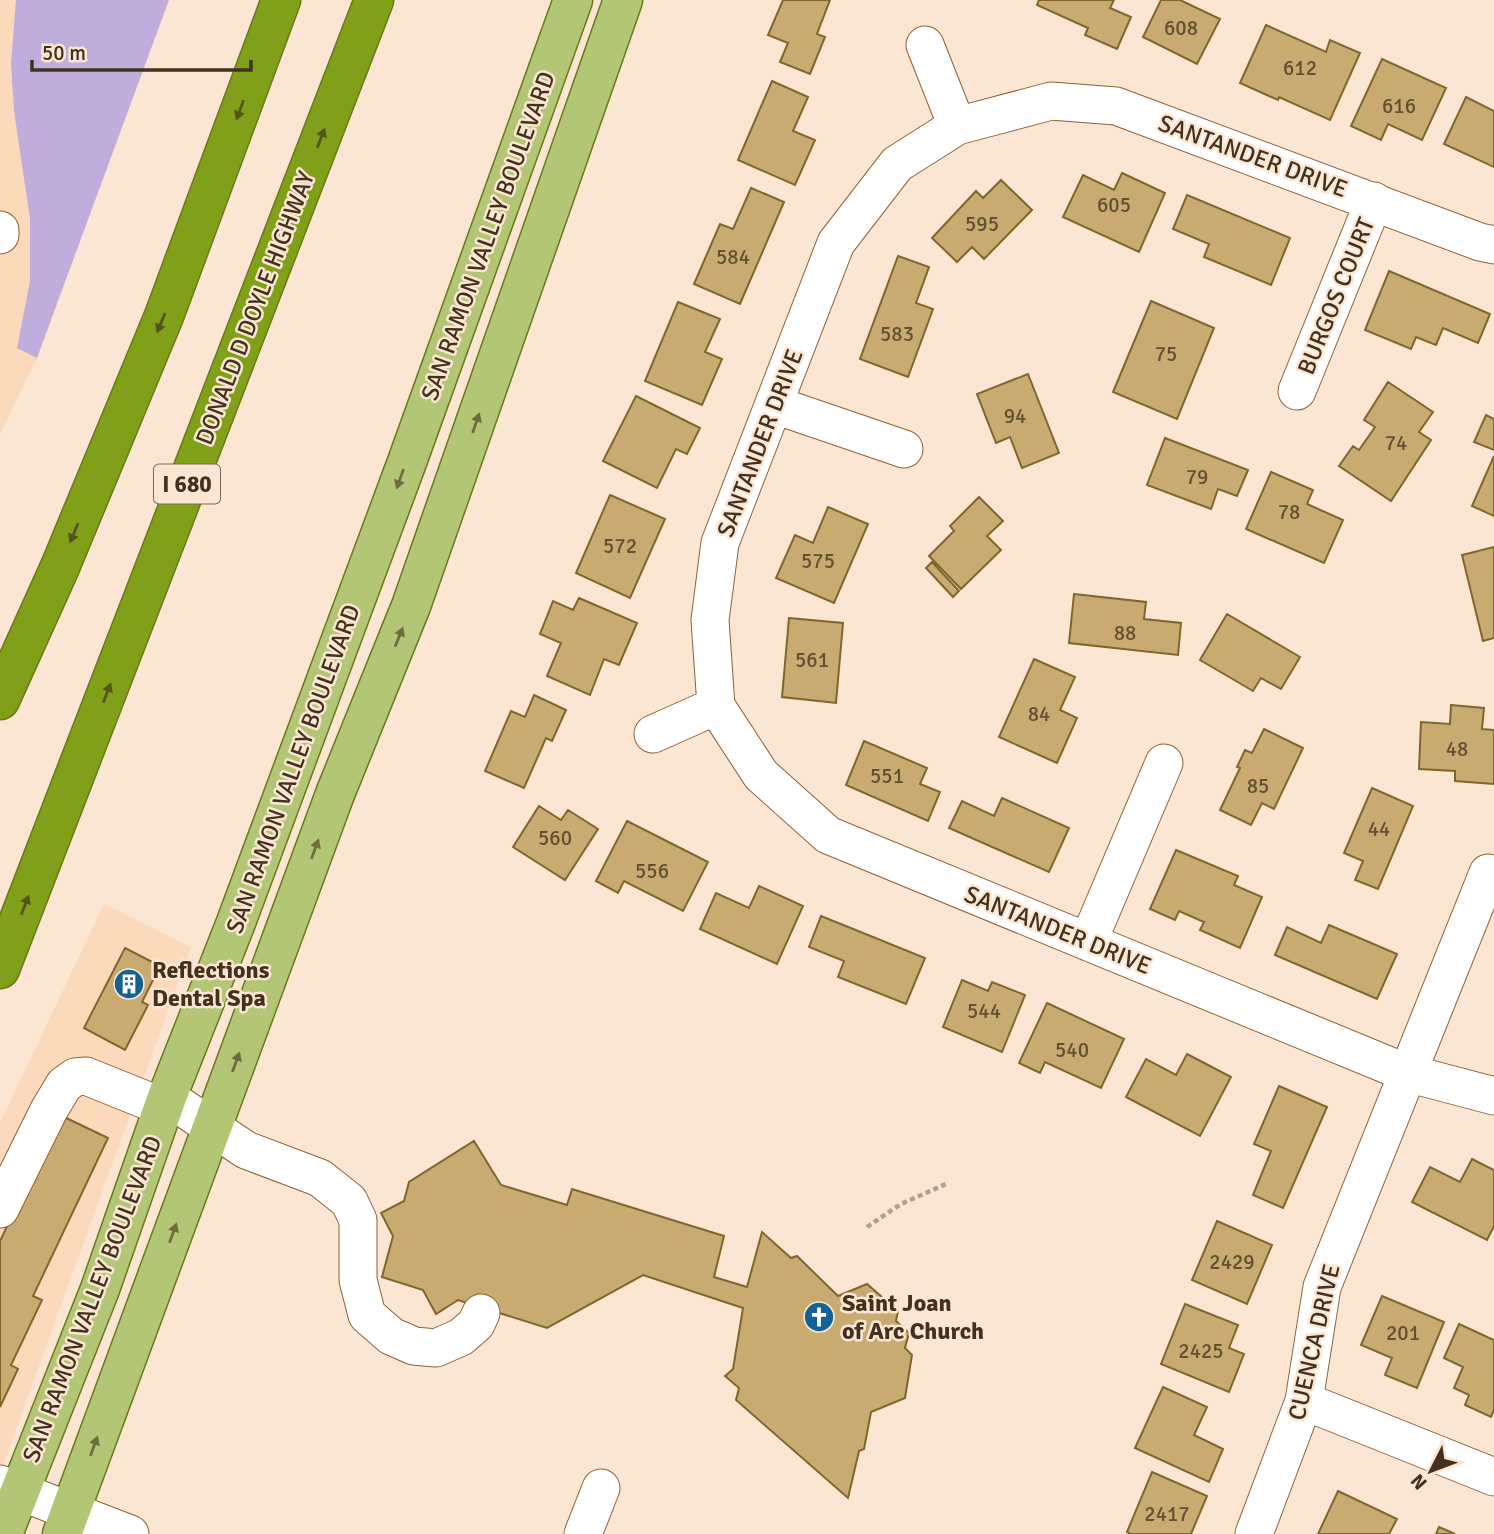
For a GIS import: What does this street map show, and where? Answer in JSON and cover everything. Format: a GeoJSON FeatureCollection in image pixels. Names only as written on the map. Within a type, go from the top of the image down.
{"type":"FeatureCollection","features":[{"type":"Feature","properties":{"kind":"highway"},"geometry":{"type":"LineString","coordinates":[[0,700],[60,567],[164,316],[281,0]]}},
{"type":"Feature","properties":{"kind":"highway","name":"DONALD D DOYLE HIGHWAY"},"geometry":{"type":"LineString","coordinates":[[0,969],[374,0]]}},
{"type":"Feature","properties":{"kind":"main road","name":"SAN RAMON VALLEY BOULEVARD"},"geometry":{"type":"LineString","coordinates":[[3,1534],[9,1487],[100,1289],[165,1102],[250,887],[573,0]]}},
{"type":"Feature","properties":{"kind":"main road","name":"SAN RAMON VALLEY BOULEVARD"},"geometry":{"type":"LineString","coordinates":[[66,1522],[335,793],[411,606],[622,0]]}},
{"type":"Feature","properties":{"kind":"street"},"geometry":{"type":"LineString","coordinates":[[925,45],[957,126]]}},
{"type":"Feature","properties":{"kind":"street","name":"SANTANDER DRIVE"},"geometry":{"type":"LineString","coordinates":[[1494,245],[1116,106],[1051,101],[957,126],[897,164],[836,243],[720,543],[710,620],[716,706],[761,775],[828,835],[1407,1073],[1494,1096]]}},
{"type":"Feature","properties":{"kind":"street","name":"BURGOS COURT"},"geometry":{"type":"LineString","coordinates":[[1297,391],[1374,201]]}},
{"type":"Feature","properties":{"kind":"street"},"geometry":{"type":"LineString","coordinates":[[775,405],[904,449]]}},
{"type":"Feature","properties":{"kind":"street"},"geometry":{"type":"LineString","coordinates":[[653,734],[716,706]]}},
{"type":"Feature","properties":{"kind":"street"},"geometry":{"type":"LineString","coordinates":[[1088,942],[1164,763]]}},
{"type":"Feature","properties":{"kind":"street","name":"CUENCA DRIVE"},"geometry":{"type":"LineString","coordinates":[[1254,1534],[1304,1401],[1322,1287],[1488,873]]}},
{"type":"Feature","properties":{"kind":"street"},"geometry":{"type":"LineString","coordinates":[[0,1209],[64,1085],[75,1077],[86,1076],[165,1102],[213,1126],[246,1150],[320,1178],[349,1201],[358,1220],[358,1280],[366,1315],[391,1336],[414,1346],[436,1348],[461,1337],[476,1324],[481,1313]]}},
{"type":"Feature","properties":{"kind":"street"},"geometry":{"type":"LineString","coordinates":[[1304,1401],[1494,1477]]}},
{"type":"Feature","properties":{"kind":"street"},"geometry":{"type":"LineString","coordinates":[[9,1487],[66,1522],[130,1534]]}},
{"type":"Feature","properties":{"kind":"street"},"geometry":{"type":"LineString","coordinates":[[583,1534],[601,1488]]}},
{"type":"Feature","properties":{"kind":"path"},"geometry":{"type":"LineString","coordinates":[[867,1227],[901,1204],[946,1184]]}},
{"type":"Feature","properties":{"kind":"shaded area"},"geometry":{"type":"Polygon","coordinates":[[[0,0],[169,0],[37,358],[0,434],[0,0]]]}},
{"type":"Feature","properties":{"kind":"shaded area"},"geometry":{"type":"Polygon","coordinates":[[[16,0],[169,0],[37,358],[17,348],[30,281],[30,219],[14,111],[11,64],[16,0]]]}},
{"type":"Feature","properties":{"kind":"shaded area"},"geometry":{"type":"Polygon","coordinates":[[[104,904],[191,947],[0,1474],[0,1123],[104,904]]]}},
{"type":"Feature","properties":{"kind":"building"},"geometry":{"type":"Polygon","coordinates":[[[783,0],[830,0],[817,34],[825,37],[810,74],[780,62],[788,43],[768,35],[783,0]]]}},
{"type":"Feature","properties":{"kind":"building"},"geometry":{"type":"Polygon","coordinates":[[[1039,0],[1114,0],[1110,8],[1131,17],[1117,49],[1085,35],[1088,28],[1037,5],[1039,0]]]}},
{"type":"Feature","properties":{"kind":"building"},"geometry":{"type":"Polygon","coordinates":[[[1161,0],[1180,0],[1220,19],[1197,64],[1143,37],[1161,0]]]}},
{"type":"Feature","properties":{"kind":"building"},"geometry":{"type":"Polygon","coordinates":[[[1266,25],[1326,52],[1330,40],[1360,53],[1330,120],[1240,83],[1266,25]]]}},
{"type":"Feature","properties":{"kind":"building"},"geometry":{"type":"Polygon","coordinates":[[[1382,59],[1446,88],[1422,140],[1388,124],[1381,140],[1351,126],[1382,59]]]}},
{"type":"Feature","properties":{"kind":"building"},"geometry":{"type":"Polygon","coordinates":[[[772,81],[808,97],[793,131],[815,140],[795,185],[738,160],[772,81]]]}},
{"type":"Feature","properties":{"kind":"building"},"geometry":{"type":"Polygon","coordinates":[[[1466,97],[1494,111],[1494,167],[1444,144],[1466,97]]]}},
{"type":"Feature","properties":{"kind":"building"},"geometry":{"type":"Polygon","coordinates":[[[1122,173],[1165,193],[1139,252],[1063,217],[1083,175],[1114,190],[1122,173]]]}},
{"type":"Feature","properties":{"kind":"building"},"geometry":{"type":"Polygon","coordinates":[[[1001,180],[1032,210],[984,259],[972,247],[957,262],[932,238],[976,191],[983,198],[1001,180]]]}},
{"type":"Feature","properties":{"kind":"building"},"geometry":{"type":"Polygon","coordinates":[[[751,188],[784,202],[740,304],[694,284],[720,224],[733,229],[751,188]]]}},
{"type":"Feature","properties":{"kind":"building"},"geometry":{"type":"Polygon","coordinates":[[[1187,195],[1290,238],[1271,285],[1204,257],[1209,244],[1173,229],[1187,195]]]}},
{"type":"Feature","properties":{"kind":"building"},"geometry":{"type":"Polygon","coordinates":[[[898,256],[929,267],[916,303],[933,309],[908,377],[860,359],[898,256]]]}},
{"type":"Feature","properties":{"kind":"building"},"geometry":{"type":"Polygon","coordinates":[[[1389,271],[1490,314],[1478,343],[1443,328],[1436,345],[1416,337],[1411,349],[1365,330],[1389,271]]]}},
{"type":"Feature","properties":{"kind":"building"},"geometry":{"type":"Polygon","coordinates":[[[1151,301],[1214,328],[1177,419],[1113,392],[1151,301]]]}},
{"type":"Feature","properties":{"kind":"building"},"geometry":{"type":"Polygon","coordinates":[[[678,302],[720,319],[705,352],[722,359],[702,405],[645,381],[678,302]]]}},
{"type":"Feature","properties":{"kind":"building"},"geometry":{"type":"Polygon","coordinates":[[[1028,374],[1059,453],[1022,468],[1010,437],[996,443],[977,394],[1028,374]]]}},
{"type":"Feature","properties":{"kind":"building"},"geometry":{"type":"Polygon","coordinates":[[[1388,382],[1433,412],[1419,432],[1431,440],[1391,501],[1339,466],[1353,446],[1359,450],[1375,427],[1364,420],[1388,382]]]}},
{"type":"Feature","properties":{"kind":"building"},"geometry":{"type":"Polygon","coordinates":[[[636,396],[700,428],[687,454],[676,449],[657,488],[603,461],[636,396]]]}},
{"type":"Feature","properties":{"kind":"building"},"geometry":{"type":"Polygon","coordinates":[[[1486,415],[1494,419],[1494,450],[1474,442],[1486,415]]]}},
{"type":"Feature","properties":{"kind":"building"},"geometry":{"type":"Polygon","coordinates":[[[1165,438],[1248,470],[1237,496],[1218,489],[1211,509],[1147,485],[1165,438]]]}},
{"type":"Feature","properties":{"kind":"building"},"geometry":{"type":"Polygon","coordinates":[[[1494,456],[1494,516],[1472,506],[1494,456]]]}},
{"type":"Feature","properties":{"kind":"building"},"geometry":{"type":"Polygon","coordinates":[[[1271,472],[1313,490],[1307,504],[1343,520],[1324,563],[1246,529],[1271,472]]]}},
{"type":"Feature","properties":{"kind":"building"},"geometry":{"type":"Polygon","coordinates":[[[610,495],[665,519],[630,598],[576,573],[610,495]]]}},
{"type":"Feature","properties":{"kind":"building"},"geometry":{"type":"Polygon","coordinates":[[[979,497],[1003,521],[987,536],[1001,550],[961,589],[929,556],[954,531],[950,526],[979,497]]]}},
{"type":"Feature","properties":{"kind":"building"},"geometry":{"type":"Polygon","coordinates":[[[828,507],[868,524],[834,603],[776,578],[795,535],[813,543],[828,507]]]}},
{"type":"Feature","properties":{"kind":"building"},"geometry":{"type":"Polygon","coordinates":[[[1494,547],[1494,638],[1483,641],[1462,555],[1494,547]]]}},
{"type":"Feature","properties":{"kind":"building"},"geometry":{"type":"Polygon","coordinates":[[[932,562],[959,591],[953,597],[926,568],[932,562]]]}},
{"type":"Feature","properties":{"kind":"building"},"geometry":{"type":"Polygon","coordinates":[[[1074,594],[1146,602],[1144,619],[1181,623],[1178,655],[1069,643],[1074,594]]]}},
{"type":"Feature","properties":{"kind":"building"},"geometry":{"type":"Polygon","coordinates":[[[579,598],[637,623],[619,665],[604,659],[590,695],[547,676],[561,643],[540,634],[553,601],[573,610],[579,598]]]}},
{"type":"Feature","properties":{"kind":"building"},"geometry":{"type":"Polygon","coordinates":[[[1227,614],[1300,657],[1281,689],[1261,678],[1253,691],[1200,660],[1227,614]]]}},
{"type":"Feature","properties":{"kind":"building"},"geometry":{"type":"Polygon","coordinates":[[[789,618],[843,623],[836,703],[782,697],[789,618]]]}},
{"type":"Feature","properties":{"kind":"building"},"geometry":{"type":"Polygon","coordinates":[[[1034,659],[1075,677],[1060,710],[1077,718],[1057,763],[999,737],[1034,659]]]}},
{"type":"Feature","properties":{"kind":"building"},"geometry":{"type":"Polygon","coordinates":[[[534,695],[566,710],[552,741],[546,738],[524,788],[485,771],[511,711],[525,717],[534,695]]]}},
{"type":"Feature","properties":{"kind":"building"},"geometry":{"type":"Polygon","coordinates":[[[1451,705],[1484,708],[1482,729],[1494,730],[1494,784],[1455,781],[1455,771],[1419,769],[1421,722],[1450,724],[1451,705]]]}},
{"type":"Feature","properties":{"kind":"building"},"geometry":{"type":"Polygon","coordinates":[[[1264,729],[1303,748],[1274,809],[1262,803],[1251,825],[1220,810],[1240,768],[1237,767],[1245,750],[1252,753],[1264,729]]]}},
{"type":"Feature","properties":{"kind":"building"},"geometry":{"type":"Polygon","coordinates":[[[864,741],[927,768],[920,784],[940,792],[928,821],[846,785],[864,741]]]}},
{"type":"Feature","properties":{"kind":"building"},"geometry":{"type":"Polygon","coordinates":[[[1372,788],[1413,806],[1378,889],[1355,880],[1363,861],[1344,853],[1372,788]]]}},
{"type":"Feature","properties":{"kind":"building"},"geometry":{"type":"Polygon","coordinates":[[[1002,798],[1069,828],[1049,872],[949,828],[962,801],[994,816],[1002,798]]]}},
{"type":"Feature","properties":{"kind":"building"},"geometry":{"type":"Polygon","coordinates":[[[539,806],[561,820],[568,810],[598,829],[565,880],[513,847],[539,806]]]}},
{"type":"Feature","properties":{"kind":"building"},"geometry":{"type":"Polygon","coordinates":[[[627,821],[708,862],[683,911],[624,881],[618,893],[596,881],[627,821]]]}},
{"type":"Feature","properties":{"kind":"building"},"geometry":{"type":"Polygon","coordinates":[[[1176,850],[1238,876],[1234,885],[1262,897],[1240,948],[1200,930],[1204,922],[1179,911],[1175,920],[1150,909],[1176,850]]]}},
{"type":"Feature","properties":{"kind":"building"},"geometry":{"type":"Polygon","coordinates":[[[759,886],[803,906],[777,964],[700,929],[716,893],[749,908],[759,886]]]}},
{"type":"Feature","properties":{"kind":"building"},"geometry":{"type":"Polygon","coordinates":[[[821,916],[925,958],[906,1004],[838,977],[844,961],[809,947],[821,916]]]}},
{"type":"Feature","properties":{"kind":"building"},"geometry":{"type":"Polygon","coordinates":[[[1329,925],[1397,954],[1377,999],[1275,955],[1287,927],[1321,943],[1329,925]]]}},
{"type":"Feature","properties":{"kind":"building","name":"Reflections Dental Spa"},"geometry":{"type":"Polygon","coordinates":[[[125,948],[160,966],[142,1002],[148,1005],[125,1050],[84,1028],[125,948]]]}},
{"type":"Feature","properties":{"kind":"building"},"geometry":{"type":"Polygon","coordinates":[[[962,980],[988,991],[992,982],[1025,995],[1002,1052],[943,1027],[962,980]]]}},
{"type":"Feature","properties":{"kind":"building"},"geometry":{"type":"Polygon","coordinates":[[[1047,1003],[1124,1039],[1101,1088],[1045,1062],[1040,1073],[1019,1063],[1047,1003]]]}},
{"type":"Feature","properties":{"kind":"building"},"geometry":{"type":"Polygon","coordinates":[[[1187,1054],[1231,1077],[1200,1136],[1126,1097],[1146,1059],[1176,1075],[1187,1054]]]}},
{"type":"Feature","properties":{"kind":"building"},"geometry":{"type":"Polygon","coordinates":[[[1279,1086],[1327,1107],[1283,1208],[1253,1195],[1271,1151],[1254,1144],[1279,1086]]]}},
{"type":"Feature","properties":{"kind":"building"},"geometry":{"type":"Polygon","coordinates":[[[60,1115],[108,1138],[33,1296],[42,1300],[11,1365],[18,1369],[0,1407],[0,1241],[60,1115]]]}},
{"type":"Feature","properties":{"kind":"building","name":"Saint Joan of Arc Church"},"geometry":{"type":"Polygon","coordinates":[[[474,1141],[501,1185],[567,1205],[572,1189],[724,1236],[714,1277],[747,1287],[762,1232],[791,1258],[797,1256],[838,1296],[867,1284],[898,1311],[896,1321],[909,1333],[905,1348],[912,1355],[905,1398],[871,1412],[864,1449],[859,1451],[848,1498],[736,1400],[739,1388],[725,1376],[733,1369],[743,1308],[643,1275],[547,1328],[458,1300],[436,1314],[423,1290],[382,1277],[393,1236],[381,1213],[404,1201],[409,1182],[474,1141]]]}},
{"type":"Feature","properties":{"kind":"building"},"geometry":{"type":"Polygon","coordinates":[[[1472,1159],[1494,1170],[1494,1226],[1487,1240],[1412,1202],[1430,1167],[1460,1182],[1472,1159]]]}},
{"type":"Feature","properties":{"kind":"building"},"geometry":{"type":"Polygon","coordinates":[[[1217,1221],[1272,1245],[1247,1304],[1192,1280],[1217,1221]]]}},
{"type":"Feature","properties":{"kind":"building"},"geometry":{"type":"Polygon","coordinates":[[[1382,1296],[1444,1322],[1417,1388],[1385,1375],[1392,1358],[1361,1345],[1382,1296]]]}},
{"type":"Feature","properties":{"kind":"building"},"geometry":{"type":"Polygon","coordinates":[[[1185,1304],[1238,1325],[1229,1348],[1244,1354],[1229,1392],[1161,1364],[1185,1304]]]}},
{"type":"Feature","properties":{"kind":"building"},"geometry":{"type":"Polygon","coordinates":[[[1459,1324],[1494,1340],[1494,1410],[1491,1417],[1465,1405],[1469,1395],[1454,1388],[1463,1367],[1444,1358],[1459,1324]]]}},
{"type":"Feature","properties":{"kind":"building"},"geometry":{"type":"Polygon","coordinates":[[[1163,1387],[1207,1407],[1194,1435],[1223,1449],[1209,1482],[1135,1448],[1163,1387]]]}},
{"type":"Feature","properties":{"kind":"building"},"geometry":{"type":"Polygon","coordinates":[[[1152,1472],[1207,1496],[1191,1534],[1127,1532],[1152,1472]]]}},
{"type":"Feature","properties":{"kind":"building"},"geometry":{"type":"Polygon","coordinates":[[[1338,1491],[1397,1519],[1389,1534],[1318,1534],[1338,1491]]]}},
{"type":"Feature","properties":{"kind":"building"},"geometry":{"type":"Polygon","coordinates":[[[1439,1527],[1455,1534],[1436,1534],[1439,1527]]]}},
{"type":"Feature","properties":{"kind":"place","name":"Reflections Dental Spa"},"geometry":{"type":"Point","coordinates":[129,984]}},
{"type":"Feature","properties":{"kind":"place","name":"Saint Joan of Arc Church"},"geometry":{"type":"Point","coordinates":[819,1317]}}]}
